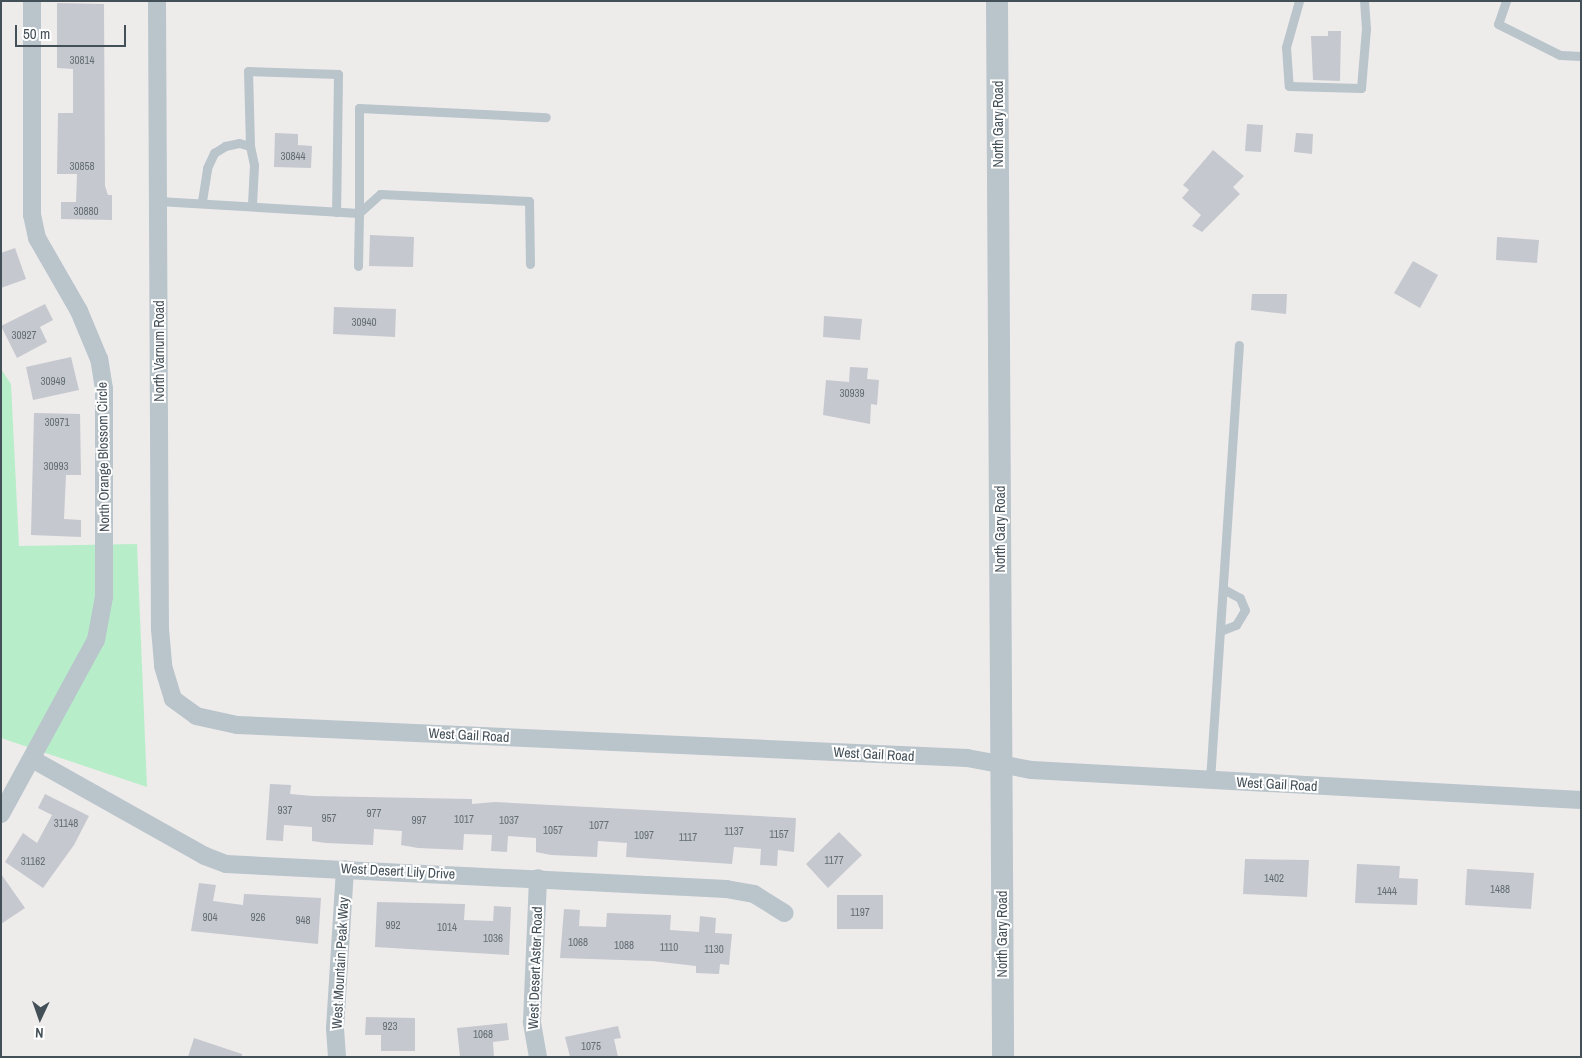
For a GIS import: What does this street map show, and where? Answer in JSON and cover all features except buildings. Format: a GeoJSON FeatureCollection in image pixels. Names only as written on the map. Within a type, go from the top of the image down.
{"type":"FeatureCollection","features":[{"type":"Feature","properties":{"kind":"street","name":"North Orange Blossom Circle"},"geometry":{"type":"LineString","coordinates":[[1,814],[96,640],[102,619],[104,577],[104,389],[99,360],[79,310],[37,238],[32,215],[32,1]]}},
{"type":"Feature","properties":{"kind":"street","name":"North Varnum Road"},"geometry":{"type":"LineString","coordinates":[[157,1],[160,629],[163,666],[173,699]]}},
{"type":"Feature","properties":{"kind":"street","name":"North Gary Road"},"geometry":{"type":"LineString","coordinates":[[998,1],[1003,1057]]}},
{"type":"Feature","properties":{"kind":"street","name":"West Gail Road"},"geometry":{"type":"LineString","coordinates":[[173,699],[196,716],[237,725],[967,758],[1001,765],[1210,780],[1581,800]]}},
{"type":"Feature","properties":{"kind":"street","name":"West Desert Lily Drive"},"geometry":{"type":"LineString","coordinates":[[32,758],[205,856],[226,864],[538,878],[726,889],[754,894],[785,913]]}},
{"type":"Feature","properties":{"kind":"street","name":"West Mountain Peak Way"},"geometry":{"type":"LineString","coordinates":[[338,1057],[335,1028],[345,869]]}},
{"type":"Feature","properties":{"kind":"street","name":"West Desert Aster Road"},"geometry":{"type":"LineString","coordinates":[[538,878],[532,1022],[538,1057]]}},
{"type":"Feature","properties":{"kind":"lane"},"geometry":{"type":"LineString","coordinates":[[1300,1],[1286,47],[1288,86],[1361,88],[1366,28],[1364,1]]}},
{"type":"Feature","properties":{"kind":"lane"},"geometry":{"type":"LineString","coordinates":[[1506,1],[1498,24],[1560,55],[1581,56]]}},
{"type":"Feature","properties":{"kind":"lane"},"geometry":{"type":"LineString","coordinates":[[252,205],[254,165],[250,146],[248,71],[338,74],[336,212]]}},
{"type":"Feature","properties":{"kind":"lane"},"geometry":{"type":"LineString","coordinates":[[358,266],[359,108],[546,117]]}},
{"type":"Feature","properties":{"kind":"lane"},"geometry":{"type":"LineString","coordinates":[[202,202],[207,168],[214,153],[225,146],[250,146]]}},
{"type":"Feature","properties":{"kind":"lane"},"geometry":{"type":"LineString","coordinates":[[158,201],[202,202],[359,213],[380,194],[529,201],[530,264]]}},
{"type":"Feature","properties":{"kind":"lane"},"geometry":{"type":"LineString","coordinates":[[1210,780],[1240,345]]}},
{"type":"Feature","properties":{"kind":"lane"},"geometry":{"type":"LineString","coordinates":[[1220,631],[1236,625],[1245,610],[1240,598],[1223,589]]}},
{"type":"Feature","properties":{"kind":"green space"},"geometry":{"type":"Polygon","coordinates":[[[1,369],[11,384],[19,546],[137,544],[147,787],[1,738],[1,369]]]}}]}
